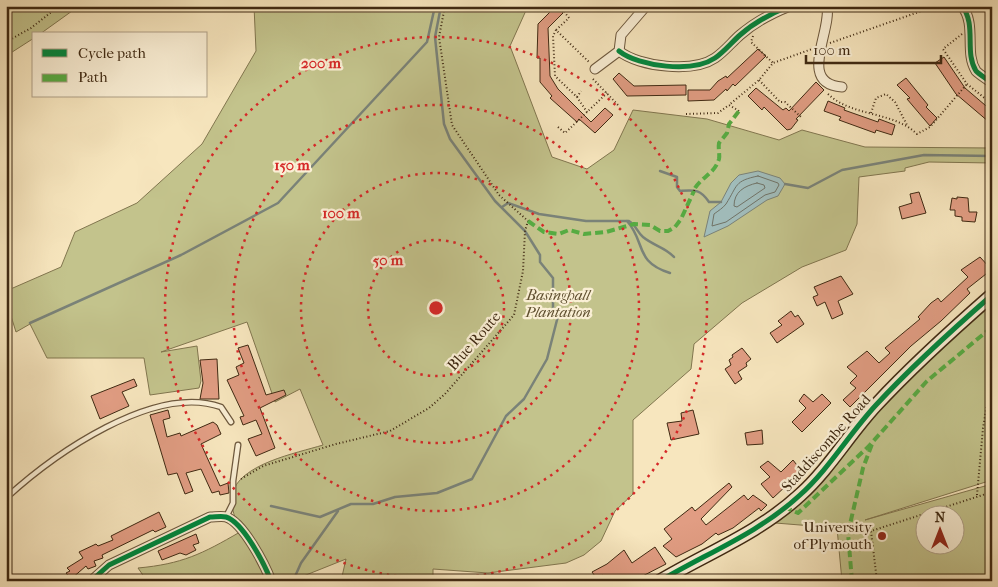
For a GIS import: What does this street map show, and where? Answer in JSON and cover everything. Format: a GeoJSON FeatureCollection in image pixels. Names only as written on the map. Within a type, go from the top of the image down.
{"type":"FeatureCollection","features":[{"type":"Feature","properties":{"kind":"street"},"geometry":{"type":"LineString","coordinates":[[597,68],[619,51],[622,34],[646,6]]}},
{"type":"Feature","properties":{"kind":"street"},"geometry":{"type":"LineString","coordinates":[[619,51],[635,62],[694,65],[715,58],[770,10],[790,6]]}},
{"type":"Feature","properties":{"kind":"street"},"geometry":{"type":"LineString","coordinates":[[827,6],[828,24],[818,62],[820,72],[826,82],[831,86],[842,87]]}},
{"type":"Feature","properties":{"kind":"street"},"geometry":{"type":"LineString","coordinates":[[962,6],[970,27],[973,62],[977,72],[992,83]]}},
{"type":"Feature","properties":{"kind":"street","name":"Staddiscombe Road"},"geometry":{"type":"LineString","coordinates":[[660,581],[741,538],[800,496],[844,446],[874,406],[931,349],[992,295]]}},
{"type":"Feature","properties":{"kind":"street"},"geometry":{"type":"LineString","coordinates":[[91,581],[109,565],[210,516],[226,517],[236,524],[251,544],[271,581]]}},
{"type":"Feature","properties":{"kind":"lane"},"geometry":{"type":"LineString","coordinates":[[6,498],[52,461],[88,437],[126,418],[176,403],[192,401],[221,407],[231,422]]}},
{"type":"Feature","properties":{"kind":"lane"},"geometry":{"type":"LineString","coordinates":[[226,517],[233,504],[238,445]]}},
{"type":"Feature","properties":{"kind":"path"},"geometry":{"type":"LineString","coordinates":[[6,42],[31,28],[59,6]]}},
{"type":"Feature","properties":{"kind":"path"},"geometry":{"type":"LineString","coordinates":[[564,6],[562,9],[568,18],[556,30],[553,36],[555,76],[577,97],[587,112]]}},
{"type":"Feature","properties":{"kind":"path"},"geometry":{"type":"LineString","coordinates":[[686,114],[718,113],[759,80],[773,63],[936,6]]}},
{"type":"Feature","properties":{"kind":"path"},"geometry":{"type":"LineString","coordinates":[[757,22],[751,42],[773,63]]}},
{"type":"Feature","properties":{"kind":"path"},"geometry":{"type":"LineString","coordinates":[[970,27],[943,49],[967,84],[992,104]]}},
{"type":"Feature","properties":{"kind":"path"},"geometry":{"type":"LineString","coordinates":[[556,30],[588,62],[597,68]]}},
{"type":"Feature","properties":{"kind":"path"},"geometry":{"type":"LineString","coordinates":[[593,79],[618,105]]}},
{"type":"Feature","properties":{"kind":"path"},"geometry":{"type":"LineString","coordinates":[[759,80],[780,102],[785,102],[801,118]]}},
{"type":"Feature","properties":{"kind":"path"},"geometry":{"type":"LineString","coordinates":[[871,113],[876,98],[886,94],[895,102],[908,125],[917,134],[930,126],[967,84]]}},
{"type":"Feature","properties":{"kind":"path"},"geometry":{"type":"LineString","coordinates":[[831,86],[826,92],[837,102],[908,125]]}},
{"type":"Feature","properties":{"kind":"path"},"geometry":{"type":"LineString","coordinates":[[577,97],[582,91]]}},
{"type":"Feature","properties":{"kind":"path"},"geometry":{"type":"LineString","coordinates":[[558,127],[565,134],[607,93]]}},
{"type":"Feature","properties":{"kind":"path"},"geometry":{"type":"LineString","coordinates":[[729,105],[739,111]]}},
{"type":"Feature","properties":{"kind":"path"},"geometry":{"type":"LineString","coordinates":[[977,495],[983,428],[992,374]]}},
{"type":"Feature","properties":{"kind":"path"},"geometry":{"type":"LineString","coordinates":[[877,581],[871,531],[977,495],[992,492]]}},
{"type":"Feature","properties":{"kind":"green space"},"geometry":{"type":"Polygon","coordinates":[[[6,6],[79,6],[43,32],[32,32],[32,39],[6,56],[6,6]]]}},
{"type":"Feature","properties":{"kind":"green space","name":"Basinghall Plantation"},"geometry":{"type":"Polygon","coordinates":[[[254,6],[528,6],[510,46],[552,157],[587,169],[614,150],[633,110],[707,119],[779,140],[802,130],[865,147],[992,148],[992,163],[929,162],[905,168],[905,171],[859,177],[857,224],[846,250],[802,267],[742,303],[694,344],[691,369],[633,420],[633,494],[615,511],[601,541],[584,555],[566,563],[488,573],[433,569],[433,581],[341,581],[346,559],[291,581],[147,581],[138,568],[180,561],[240,532],[233,509],[232,495],[237,484],[245,475],[270,461],[323,445],[300,389],[275,402],[247,322],[161,352],[197,346],[201,381],[199,388],[150,395],[144,358],[47,358],[30,324],[16,332],[6,300],[6,291],[61,267],[75,232],[137,203],[202,144],[256,51],[254,6]]]}},
{"type":"Feature","properties":{"kind":"green space"},"geometry":{"type":"Polygon","coordinates":[[[992,299],[992,480],[865,520],[916,506],[916,554],[966,554],[966,504],[921,504],[992,484],[992,581],[842,581],[837,528],[763,522],[992,299]]]}},
{"type":"Feature","properties":{"kind":"water"},"geometry":{"type":"Polygon","coordinates":[[[758,171],[780,178],[785,184],[778,196],[767,200],[728,226],[704,237],[710,211],[721,202],[731,183],[739,175],[758,171]]]}},
{"type":"Feature","properties":{"kind":"building"},"geometry":{"type":"Polygon","coordinates":[[[556,6],[563,13],[548,28],[550,76],[558,89],[591,122],[605,108],[613,115],[595,133],[579,119],[577,122],[550,98],[552,96],[540,82],[540,58],[537,58],[538,24],[556,6]]]}},
{"type":"Feature","properties":{"kind":"building"},"geometry":{"type":"Polygon","coordinates":[[[758,49],[766,56],[735,86],[733,84],[714,100],[688,101],[688,90],[710,90],[718,81],[726,76],[727,78],[758,49]]]}},
{"type":"Feature","properties":{"kind":"building"},"geometry":{"type":"Polygon","coordinates":[[[944,57],[965,88],[992,111],[989,122],[956,94],[935,63],[944,57]]]}},
{"type":"Feature","properties":{"kind":"building"},"geometry":{"type":"Polygon","coordinates":[[[619,73],[634,86],[686,85],[686,95],[627,96],[613,79],[619,73]]]}},
{"type":"Feature","properties":{"kind":"building"},"geometry":{"type":"Polygon","coordinates":[[[906,78],[928,105],[926,107],[937,118],[930,126],[907,99],[910,98],[897,85],[906,78]]]}},
{"type":"Feature","properties":{"kind":"building"},"geometry":{"type":"Polygon","coordinates":[[[816,82],[824,90],[796,119],[798,120],[791,129],[787,130],[764,107],[762,110],[748,96],[756,88],[783,110],[786,108],[789,111],[816,82]]]}},
{"type":"Feature","properties":{"kind":"building"},"geometry":{"type":"Polygon","coordinates":[[[828,101],[845,108],[844,110],[878,122],[879,119],[895,125],[892,135],[876,130],[875,133],[839,120],[841,117],[824,111],[828,101]]]}},
{"type":"Feature","properties":{"kind":"building"},"geometry":{"type":"Polygon","coordinates":[[[919,192],[926,213],[902,219],[899,207],[912,203],[910,194],[919,192]]]}},
{"type":"Feature","properties":{"kind":"building"},"geometry":{"type":"Polygon","coordinates":[[[957,197],[968,198],[969,212],[977,212],[975,222],[962,221],[962,217],[955,216],[955,210],[950,210],[952,198],[957,199],[957,197]]]}},
{"type":"Feature","properties":{"kind":"building"},"geometry":{"type":"Polygon","coordinates":[[[980,257],[990,268],[986,274],[967,289],[970,293],[911,346],[850,407],[843,400],[856,388],[850,383],[857,376],[847,367],[867,351],[879,363],[890,353],[885,348],[920,319],[918,317],[931,303],[938,298],[941,302],[968,277],[961,270],[980,257]]]}},
{"type":"Feature","properties":{"kind":"building"},"geometry":{"type":"Polygon","coordinates":[[[841,276],[853,294],[838,301],[843,314],[832,319],[825,302],[817,306],[813,297],[818,295],[814,287],[841,276]]]}},
{"type":"Feature","properties":{"kind":"building"},"geometry":{"type":"Polygon","coordinates":[[[791,311],[795,317],[798,315],[804,324],[777,343],[770,333],[782,325],[778,321],[791,311]]]}},
{"type":"Feature","properties":{"kind":"building"},"geometry":{"type":"Polygon","coordinates":[[[248,345],[266,395],[284,390],[286,395],[260,408],[275,448],[256,456],[248,439],[262,434],[256,420],[243,425],[240,417],[244,416],[227,380],[239,375],[236,367],[244,363],[238,348],[248,345]]]}},
{"type":"Feature","properties":{"kind":"building"},"geometry":{"type":"Polygon","coordinates":[[[742,348],[751,359],[746,363],[747,366],[738,372],[742,379],[735,384],[725,369],[731,365],[729,360],[733,357],[732,355],[742,348]]]}},
{"type":"Feature","properties":{"kind":"building"},"geometry":{"type":"Polygon","coordinates":[[[217,359],[219,399],[200,399],[203,383],[200,360],[217,359]]]}},
{"type":"Feature","properties":{"kind":"building"},"geometry":{"type":"Polygon","coordinates":[[[134,379],[137,386],[122,392],[129,406],[100,419],[91,396],[134,379]]]}},
{"type":"Feature","properties":{"kind":"building"},"geometry":{"type":"Polygon","coordinates":[[[804,394],[813,402],[822,394],[831,403],[802,432],[792,422],[806,408],[799,401],[804,394]]]}},
{"type":"Feature","properties":{"kind":"building"},"geometry":{"type":"Polygon","coordinates":[[[168,410],[170,418],[163,420],[167,437],[180,433],[181,436],[213,422],[217,425],[221,434],[201,444],[220,486],[228,483],[229,493],[220,495],[219,491],[212,493],[201,469],[186,473],[193,491],[185,494],[177,473],[168,475],[150,415],[168,410]]]}},
{"type":"Feature","properties":{"kind":"building"},"geometry":{"type":"Polygon","coordinates":[[[693,410],[699,434],[671,440],[667,423],[682,421],[681,413],[693,410]]]}},
{"type":"Feature","properties":{"kind":"building"},"geometry":{"type":"Polygon","coordinates":[[[762,430],[763,444],[747,445],[745,433],[762,430]]]}},
{"type":"Feature","properties":{"kind":"building"},"geometry":{"type":"Polygon","coordinates":[[[793,460],[803,473],[790,488],[787,485],[773,498],[761,484],[770,477],[760,467],[768,461],[781,472],[793,460]]]}},
{"type":"Feature","properties":{"kind":"building"},"geometry":{"type":"Polygon","coordinates":[[[729,483],[732,487],[701,519],[706,525],[744,495],[748,500],[753,495],[767,505],[761,511],[759,508],[733,528],[718,535],[716,533],[702,544],[676,557],[663,546],[672,539],[664,529],[692,507],[695,511],[729,483]]]}},
{"type":"Feature","properties":{"kind":"building"},"geometry":{"type":"Polygon","coordinates":[[[159,512],[166,527],[155,532],[153,530],[102,555],[103,558],[94,561],[96,566],[88,569],[86,566],[71,579],[66,573],[70,571],[67,568],[83,558],[79,552],[96,544],[98,546],[113,540],[111,536],[159,512]]]}},
{"type":"Feature","properties":{"kind":"building"},"geometry":{"type":"Polygon","coordinates":[[[196,534],[199,543],[193,545],[196,550],[186,555],[180,553],[162,560],[158,551],[196,534]]]}},
{"type":"Feature","properties":{"kind":"building"},"geometry":{"type":"Polygon","coordinates":[[[655,547],[666,564],[633,581],[606,581],[603,575],[597,579],[592,572],[607,564],[624,550],[632,563],[655,547]]]}},
{"type":"Feature","properties":{"kind":"waterway"},"geometry":{"type":"LineString","coordinates":[[30,323],[181,255],[278,203],[427,42],[435,6]]}},
{"type":"Feature","properties":{"kind":"waterway"},"geometry":{"type":"LineString","coordinates":[[271,506],[320,517],[351,504],[373,504],[395,497],[437,493],[472,479],[506,416],[524,399],[547,359],[558,316],[553,308],[553,278],[540,262],[540,255],[525,231],[495,201],[450,139],[444,124],[435,37],[441,6]]}},
{"type":"Feature","properties":{"kind":"waterway"},"geometry":{"type":"LineString","coordinates":[[785,184],[808,188],[842,170],[924,155],[992,156]]}},
{"type":"Feature","properties":{"kind":"waterway"},"geometry":{"type":"LineString","coordinates":[[660,171],[677,177],[677,187],[680,191],[697,191],[709,202],[721,202]]}},
{"type":"Feature","properties":{"kind":"waterway"},"geometry":{"type":"LineString","coordinates":[[502,207],[508,203],[539,214],[586,221],[629,221],[643,237],[674,257]]}},
{"type":"Feature","properties":{"kind":"waterway"},"geometry":{"type":"LineString","coordinates":[[627,221],[637,236],[646,257],[651,263],[670,273]]}},
{"type":"Feature","properties":{"kind":"waterway"},"geometry":{"type":"LineString","coordinates":[[293,581],[301,563],[338,511]]}},
{"type":"Feature","properties":{"kind":"marked path"},"geometry":{"type":"LineString","coordinates":[[695,188],[717,164],[719,143],[727,133],[729,124],[739,111]]}},
{"type":"Feature","properties":{"kind":"marked path"},"geometry":{"type":"LineString","coordinates":[[528,221],[544,232],[559,234],[569,230],[584,234],[606,232],[634,224],[650,225],[660,231],[668,231],[675,227],[681,219],[694,191]]}},
{"type":"Feature","properties":{"kind":"marked path"},"geometry":{"type":"LineString","coordinates":[[784,507],[798,513],[869,446],[927,381],[992,327]]}},
{"type":"Feature","properties":{"kind":"marked path"},"geometry":{"type":"LineString","coordinates":[[852,581],[848,533],[863,468],[872,444]]}},
{"type":"Feature","properties":{"kind":"cycle path"},"geometry":{"type":"LineString","coordinates":[[619,51],[639,61],[666,66],[680,67],[705,63],[718,56],[752,26],[790,6]]}},
{"type":"Feature","properties":{"kind":"cycle path"},"geometry":{"type":"LineString","coordinates":[[962,6],[969,22],[973,64],[976,71],[992,83]]}},
{"type":"Feature","properties":{"kind":"cycle path"},"geometry":{"type":"LineString","coordinates":[[660,581],[750,532],[800,495],[820,474],[866,416],[933,348],[992,295]]}},
{"type":"Feature","properties":{"kind":"cycle path"},"geometry":{"type":"LineString","coordinates":[[91,581],[109,565],[210,517],[226,517],[239,527],[259,555],[271,581]]}},
{"type":"Feature","properties":{"kind":"place","name":"University of Plymouth"},"geometry":{"type":"Point","coordinates":[882,536]}}]}
